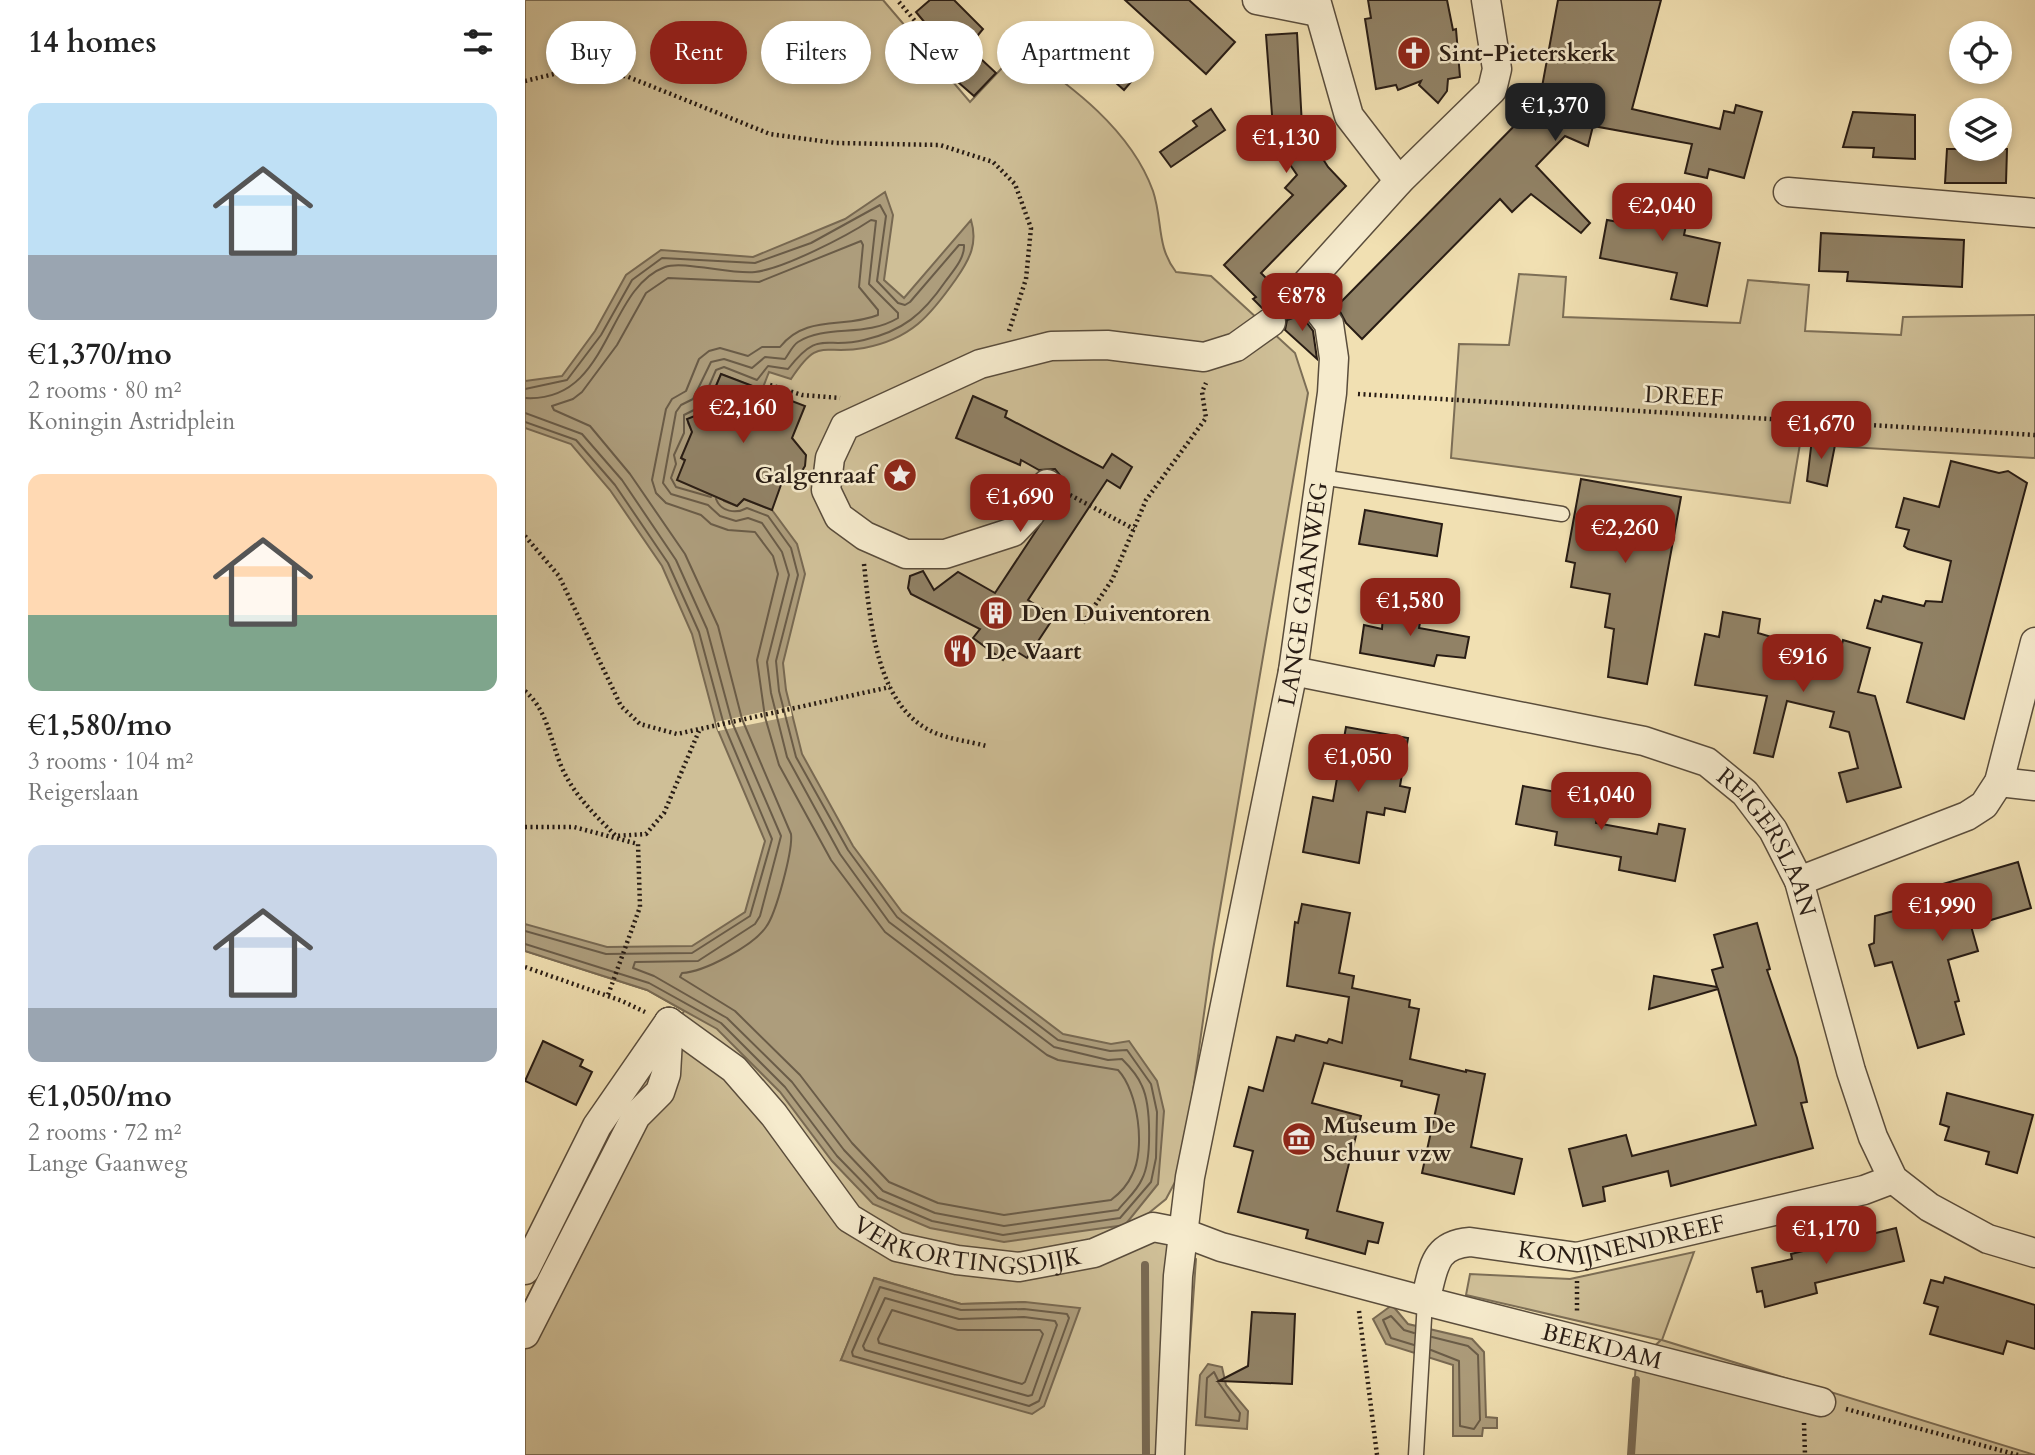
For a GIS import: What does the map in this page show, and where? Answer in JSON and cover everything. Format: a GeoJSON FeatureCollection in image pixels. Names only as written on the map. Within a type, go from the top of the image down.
{"type":"FeatureCollection","features":[{"type":"Feature","properties":{"kind":"street"},"geometry":{"type":"LineString","coordinates":[[1257,0],[1317,6],[1349,116],[1399,181]]}},
{"type":"Feature","properties":{"kind":"street"},"geometry":{"type":"LineString","coordinates":[[1055,488],[1013,532],[944,554],[906,554],[865,536],[839,517],[826,490],[829,458],[845,426],[927,387],[1000,359],[1051,346],[1107,345],[1204,357],[1236,347],[1287,305],[1399,181],[1492,90],[1497,80],[1486,0]]}},
{"type":"Feature","properties":{"kind":"street"},"geometry":{"type":"LineString","coordinates":[[1788,192],[2035,213]]}},
{"type":"Feature","properties":{"kind":"street","name":"LANGE GAANWEG"},"geometry":{"type":"LineString","coordinates":[[1170,1455],[1178,1276],[1190,1177],[1293,671],[1332,393],[1334,358],[1329,324],[1287,305]]}},
{"type":"Feature","properties":{"kind":"street"},"geometry":{"type":"LineString","coordinates":[[1799,881],[1967,816],[1984,805],[1999,782],[2035,642]]}},
{"type":"Feature","properties":{"kind":"street","name":"REIGERSLAAN"},"geometry":{"type":"LineString","coordinates":[[1293,671],[1644,741],[1707,762],[1745,793],[1773,830],[1799,881],[1851,1072],[1873,1137],[1893,1179],[1929,1207],[1987,1239],[2035,1253]]}},
{"type":"Feature","properties":{"kind":"street"},"geometry":{"type":"LineString","coordinates":[[1999,782],[2035,786]]}},
{"type":"Feature","properties":{"kind":"street"},"geometry":{"type":"LineString","coordinates":[[525,1270],[597,1126],[669,1022]]}},
{"type":"Feature","properties":{"kind":"street"},"geometry":{"type":"LineString","coordinates":[[525,1334],[636,1116],[660,1092],[666,1074],[669,1022]]}},
{"type":"Feature","properties":{"kind":"street","name":"VERKORTINGSDIJK"},"geometry":{"type":"LineString","coordinates":[[669,1022],[734,1069],[774,1115],[849,1218],[897,1247],[957,1260],[1019,1267],[1094,1253],[1153,1227],[1184,1233]]}},
{"type":"Feature","properties":{"kind":"street","name":"KONIJNENDREEF"},"geometry":{"type":"LineString","coordinates":[[1425,1301],[1439,1254],[1454,1243],[1470,1242],[1577,1257],[1864,1190],[1893,1179]]}},
{"type":"Feature","properties":{"kind":"street","name":"BEEKDAM"},"geometry":{"type":"LineString","coordinates":[[1184,1233],[1221,1247],[1821,1402]]}},
{"type":"Feature","properties":{"kind":"lane"},"geometry":{"type":"LineString","coordinates":[[1321,477],[1562,514]]}},
{"type":"Feature","properties":{"kind":"lane"},"geometry":{"type":"LineString","coordinates":[[1416,1455],[1425,1301]]}},
{"type":"Feature","properties":{"kind":"path"},"geometry":{"type":"LineString","coordinates":[[899,1],[915,21]]}},
{"type":"Feature","properties":{"kind":"path"},"geometry":{"type":"LineString","coordinates":[[525,81],[554,74],[626,76],[769,134],[837,143],[940,145],[993,162],[1015,184],[1031,228],[1025,279],[1000,359]]}},
{"type":"Feature","properties":{"kind":"path"},"geometry":{"type":"LineString","coordinates":[[1083,623],[1112,580],[1146,500],[1206,418],[1202,392],[1223,351]]}},
{"type":"Feature","properties":{"kind":"path"},"geometry":{"type":"LineString","coordinates":[[770,385],[802,395],[843,398]]}},
{"type":"Feature","properties":{"kind":"path","name":"DREEF"},"geometry":{"type":"LineString","coordinates":[[1332,393],[2035,435]]}},
{"type":"Feature","properties":{"kind":"path"},"geometry":{"type":"LineString","coordinates":[[1055,488],[1134,529]]}},
{"type":"Feature","properties":{"kind":"path"},"geometry":{"type":"LineString","coordinates":[[525,536],[559,576],[621,706],[640,724],[677,734],[890,687]]}},
{"type":"Feature","properties":{"kind":"path"},"geometry":{"type":"LineString","coordinates":[[865,536],[863,557],[869,614],[878,659],[890,687],[911,716],[929,730],[986,746]]}},
{"type":"Feature","properties":{"kind":"path"},"geometry":{"type":"LineString","coordinates":[[525,691],[540,703],[563,769],[586,807],[616,836],[646,834],[664,813],[699,730]]}},
{"type":"Feature","properties":{"kind":"path"},"geometry":{"type":"LineString","coordinates":[[525,827],[574,827],[638,844],[639,906],[608,995]]}},
{"type":"Feature","properties":{"kind":"path"},"geometry":{"type":"LineString","coordinates":[[525,967],[608,995],[669,1022]]}},
{"type":"Feature","properties":{"kind":"path"},"geometry":{"type":"LineString","coordinates":[[1577,1257],[1578,1340]]}},
{"type":"Feature","properties":{"kind":"path"},"geometry":{"type":"LineString","coordinates":[[1355,1282],[1377,1455]]}},
{"type":"Feature","properties":{"kind":"path"},"geometry":{"type":"LineString","coordinates":[[1821,1402],[2018,1455]]}},
{"type":"Feature","properties":{"kind":"shaded area"},"geometry":{"type":"Polygon","coordinates":[[[525,0],[883,0],[901,21],[885,21],[885,84],[955,84],[970,102],[997,73],[997,84],[1066,84],[1098,111],[1130,148],[1143,169],[1156,202],[1165,253],[1176,272],[1211,276],[1295,353],[1308,393],[1213,950],[1182,1169],[1166,1199],[1134,1225],[1196,1259],[1182,1455],[525,1455],[525,1302],[606,1140],[684,1011],[647,990],[525,951],[525,0]],[[875,1278],[841,1360],[1025,1302],[961,1304],[875,1278]]]}},
{"type":"Feature","properties":{"kind":"shaded area"},"geometry":{"type":"Polygon","coordinates":[[[1519,274],[1566,277],[1563,317],[1740,323],[1748,280],[1809,285],[1805,331],[1901,335],[1903,317],[2035,315],[2035,458],[1800,444],[1790,503],[1451,458],[1459,344],[1509,345],[1519,274]]]}},
{"type":"Feature","properties":{"kind":"shaded area"},"geometry":{"type":"Polygon","coordinates":[[[1694,1252],[1662,1340],[2035,1455],[1629,1455],[1636,1363],[1661,1340],[1466,1295],[1470,1274],[1570,1279],[1694,1252]]]}},
{"type":"Feature","properties":{"kind":"water"},"geometry":{"type":"Polygon","coordinates":[[[885,192],[893,215],[884,280],[904,298],[971,220],[974,236],[971,251],[947,292],[928,315],[895,339],[864,348],[816,352],[801,365],[791,379],[769,372],[762,390],[721,374],[706,410],[708,412],[691,418],[688,423],[693,433],[681,458],[723,494],[724,501],[737,506],[744,499],[772,510],[797,544],[805,574],[783,663],[786,690],[802,754],[853,846],[902,912],[1063,1034],[1111,1044],[1129,1041],[1157,1081],[1164,1111],[1158,1184],[1125,1225],[1004,1242],[930,1228],[873,1204],[832,1161],[780,1092],[717,1029],[647,990],[525,951],[525,924],[607,947],[692,946],[745,912],[765,841],[717,728],[692,634],[662,566],[610,490],[571,444],[525,428],[525,381],[562,376],[595,331],[626,275],[661,250],[753,257],[845,219],[885,192]]]}},
{"type":"Feature","properties":{"kind":"water"},"geometry":{"type":"Polygon","coordinates":[[[874,1278],[961,1304],[1025,1302],[1080,1308],[1044,1406],[1032,1414],[841,1360],[874,1278]]]}},
{"type":"Feature","properties":{"kind":"water"},"geometry":{"type":"Polygon","coordinates":[[[1392,1305],[1408,1324],[1472,1339],[1484,1352],[1486,1417],[1497,1418],[1497,1428],[1483,1428],[1482,1436],[1453,1436],[1453,1365],[1386,1344],[1373,1319],[1392,1305]]]}},
{"type":"Feature","properties":{"kind":"water"},"geometry":{"type":"Polygon","coordinates":[[[1208,1364],[1222,1367],[1226,1385],[1248,1411],[1247,1429],[1196,1425],[1200,1375],[1208,1364]]]}},
{"type":"Feature","properties":{"kind":"pier"},"geometry":{"type":"Polygon","coordinates":[[[790,706],[792,716],[718,731],[716,722],[790,706]]]}},
{"type":"Feature","properties":{"kind":"building"},"geometry":{"type":"Polygon","coordinates":[[[930,0],[954,0],[975,21],[923,21],[916,12],[930,0]]]}},
{"type":"Feature","properties":{"kind":"building"},"geometry":{"type":"Polygon","coordinates":[[[1125,0],[1189,0],[1235,42],[1206,74],[1154,26],[1154,21],[1148,21],[1125,0]]]}},
{"type":"Feature","properties":{"kind":"building","name":"Sint-Pieterskerk"},"geometry":{"type":"Polygon","coordinates":[[[1368,0],[1447,0],[1453,30],[1456,29],[1460,77],[1448,79],[1447,91],[1438,103],[1419,85],[1421,81],[1398,90],[1396,85],[1376,89],[1365,19],[1371,18],[1368,0]]]}},
{"type":"Feature","properties":{"kind":"building"},"geometry":{"type":"Polygon","coordinates":[[[1558,0],[1661,0],[1632,109],[1720,129],[1724,111],[1734,113],[1736,105],[1762,112],[1744,178],[1709,169],[1707,178],[1685,173],[1692,144],[1593,126],[1588,146],[1565,136],[1536,166],[1590,223],[1581,233],[1531,194],[1512,212],[1500,199],[1362,339],[1346,323],[1337,306],[1527,113],[1542,87],[1558,0]]]}},
{"type":"Feature","properties":{"kind":"building"},"geometry":{"type":"Polygon","coordinates":[[[1297,33],[1302,126],[1328,167],[1346,186],[1261,273],[1278,290],[1272,306],[1262,308],[1253,299],[1256,297],[1224,265],[1293,195],[1285,188],[1297,175],[1274,141],[1266,35],[1297,33]]]}},
{"type":"Feature","properties":{"kind":"building"},"geometry":{"type":"Polygon","coordinates":[[[983,61],[996,73],[974,96],[960,84],[983,84],[983,61]]]}},
{"type":"Feature","properties":{"kind":"building"},"geometry":{"type":"Polygon","coordinates":[[[1117,84],[1129,84],[1124,90],[1117,84]]]}},
{"type":"Feature","properties":{"kind":"building"},"geometry":{"type":"Polygon","coordinates":[[[1211,109],[1225,130],[1171,167],[1160,152],[1197,126],[1193,121],[1211,109]]]}},
{"type":"Feature","properties":{"kind":"building"},"geometry":{"type":"Polygon","coordinates":[[[1853,112],[1915,115],[1915,159],[1873,157],[1874,148],[1843,147],[1853,112]]]}},
{"type":"Feature","properties":{"kind":"building"},"geometry":{"type":"Polygon","coordinates":[[[1947,149],[1949,161],[2007,161],[2006,183],[1945,183],[1947,149]]]}},
{"type":"Feature","properties":{"kind":"building"},"geometry":{"type":"Polygon","coordinates":[[[1626,188],[1691,201],[1684,235],[1720,243],[1707,306],[1671,299],[1677,273],[1600,258],[1607,220],[1619,222],[1626,188]]]}},
{"type":"Feature","properties":{"kind":"building"},"geometry":{"type":"Polygon","coordinates":[[[1821,233],[1964,240],[1962,287],[1847,281],[1848,272],[1819,271],[1821,233]]]}},
{"type":"Feature","properties":{"kind":"building"},"geometry":{"type":"Polygon","coordinates":[[[1301,315],[1313,331],[1317,359],[1285,330],[1287,320],[1301,315]]]}},
{"type":"Feature","properties":{"kind":"building"},"geometry":{"type":"Polygon","coordinates":[[[721,374],[805,406],[792,438],[806,455],[805,466],[799,476],[782,482],[772,510],[744,499],[737,506],[677,480],[685,460],[681,458],[692,432],[687,419],[705,412],[721,374]]]}},
{"type":"Feature","properties":{"kind":"building"},"geometry":{"type":"Polygon","coordinates":[[[973,396],[1007,411],[1005,417],[1103,468],[1112,454],[1132,467],[1120,488],[1107,480],[1028,600],[1044,610],[1040,616],[1050,623],[1027,658],[1011,648],[1003,660],[973,638],[980,629],[911,594],[908,588],[910,576],[923,571],[934,590],[958,572],[995,593],[1067,484],[1055,469],[1039,470],[1021,460],[1020,465],[956,438],[973,396]]]}},
{"type":"Feature","properties":{"kind":"building"},"geometry":{"type":"Polygon","coordinates":[[[1812,439],[1836,440],[1827,486],[1807,481],[1812,439]]]}},
{"type":"Feature","properties":{"kind":"building"},"geometry":{"type":"Polygon","coordinates":[[[1951,461],[1999,473],[2008,471],[2027,483],[1964,719],[1907,702],[1922,643],[1867,628],[1875,600],[1881,602],[1883,596],[1924,606],[1926,601],[1942,602],[1951,561],[1908,549],[1904,546],[1909,530],[1896,527],[1904,498],[1939,507],[1951,461]]]}},
{"type":"Feature","properties":{"kind":"building"},"geometry":{"type":"Polygon","coordinates":[[[1581,479],[1681,497],[1647,684],[1608,677],[1614,629],[1605,627],[1610,594],[1571,587],[1575,563],[1566,561],[1581,479]]]}},
{"type":"Feature","properties":{"kind":"building"},"geometry":{"type":"Polygon","coordinates":[[[1365,510],[1442,524],[1437,556],[1359,544],[1365,510]]]}},
{"type":"Feature","properties":{"kind":"building"},"geometry":{"type":"Polygon","coordinates":[[[1384,600],[1423,607],[1419,628],[1469,637],[1465,658],[1437,655],[1434,666],[1360,653],[1364,625],[1382,629],[1384,600]]]}},
{"type":"Feature","properties":{"kind":"building"},"geometry":{"type":"Polygon","coordinates":[[[1723,612],[1760,619],[1758,633],[1839,657],[1843,640],[1870,648],[1858,692],[1875,696],[1901,787],[1847,802],[1839,773],[1858,768],[1849,732],[1830,727],[1834,712],[1787,701],[1773,757],[1754,753],[1767,696],[1695,685],[1705,634],[1719,637],[1723,612]]]}},
{"type":"Feature","properties":{"kind":"building"},"geometry":{"type":"Polygon","coordinates":[[[1346,727],[1408,738],[1400,786],[1410,788],[1405,812],[1385,808],[1384,815],[1367,812],[1359,863],[1303,852],[1313,797],[1333,801],[1346,727]]]}},
{"type":"Feature","properties":{"kind":"building"},"geometry":{"type":"Polygon","coordinates":[[[1523,786],[1567,794],[1568,790],[1600,796],[1596,823],[1657,834],[1659,824],[1685,829],[1675,881],[1619,870],[1621,857],[1555,845],[1557,832],[1516,824],[1523,786]]]}},
{"type":"Feature","properties":{"kind":"building"},"geometry":{"type":"Polygon","coordinates":[[[2018,862],[2031,908],[1971,926],[1978,951],[1948,960],[1964,1034],[1918,1048],[1892,962],[1875,966],[1869,945],[1874,943],[1875,916],[1905,908],[1902,896],[2018,862]]]}},
{"type":"Feature","properties":{"kind":"building"},"geometry":{"type":"Polygon","coordinates":[[[1302,904],[1350,913],[1339,973],[1354,976],[1352,988],[1410,1000],[1409,1007],[1419,1009],[1410,1059],[1485,1074],[1471,1147],[1522,1159],[1514,1194],[1422,1173],[1439,1095],[1401,1086],[1402,1081],[1324,1063],[1312,1103],[1361,1116],[1337,1211],[1383,1223],[1378,1243],[1368,1241],[1365,1254],[1306,1238],[1308,1230],[1238,1212],[1253,1151],[1234,1146],[1249,1087],[1263,1091],[1277,1037],[1294,1041],[1296,1035],[1327,1043],[1329,1039],[1342,1043],[1349,997],[1287,986],[1295,922],[1298,923],[1302,904]]]}},
{"type":"Feature","properties":{"kind":"building"},"geometry":{"type":"Polygon","coordinates":[[[1757,923],[1770,969],[1767,970],[1797,1058],[1807,1102],[1801,1103],[1813,1148],[1671,1186],[1668,1171],[1603,1187],[1605,1201],[1583,1206],[1569,1149],[1626,1135],[1632,1156],[1756,1125],[1718,989],[1649,1009],[1654,976],[1717,987],[1712,970],[1723,967],[1714,935],[1757,923]]]}},
{"type":"Feature","properties":{"kind":"building"},"geometry":{"type":"Polygon","coordinates":[[[543,1041],[583,1060],[580,1066],[592,1072],[576,1105],[525,1081],[543,1041]]]}},
{"type":"Feature","properties":{"kind":"building"},"geometry":{"type":"Polygon","coordinates":[[[1947,1093],[2033,1115],[2017,1173],[1986,1164],[1989,1152],[1945,1140],[1949,1127],[1940,1124],[1947,1093]]]}},
{"type":"Feature","properties":{"kind":"building"},"geometry":{"type":"Polygon","coordinates":[[[1896,1228],[1904,1261],[1815,1283],[1817,1293],[1765,1307],[1762,1291],[1757,1292],[1752,1268],[1792,1259],[1791,1254],[1896,1228]]]}},
{"type":"Feature","properties":{"kind":"building"},"geometry":{"type":"Polygon","coordinates":[[[1945,1277],[2035,1305],[2035,1349],[2007,1341],[2003,1354],[1930,1334],[1938,1307],[1924,1303],[1931,1280],[1943,1283],[1945,1277]]]}},
{"type":"Feature","properties":{"kind":"building"},"geometry":{"type":"Polygon","coordinates":[[[1252,1312],[1295,1314],[1292,1384],[1219,1381],[1248,1366],[1252,1312]]]}},
{"type":"Feature","properties":{"kind":"waterway"},"geometry":{"type":"LineString","coordinates":[[1145,1265],[1146,1455]]}},
{"type":"Feature","properties":{"kind":"waterway"},"geometry":{"type":"LineString","coordinates":[[1631,1455],[1636,1380]]}},
{"type":"Feature","properties":{"kind":"place","name":"Sint-Pieterskerk"},"geometry":{"type":"Point","coordinates":[1414,53]}},
{"type":"Feature","properties":{"kind":"place","name":"Galgenraaf"},"geometry":{"type":"Point","coordinates":[900,475]}},
{"type":"Feature","properties":{"kind":"place","name":"Den Duiventoren"},"geometry":{"type":"Point","coordinates":[996,613]}},
{"type":"Feature","properties":{"kind":"place","name":"De Vaart"},"geometry":{"type":"Point","coordinates":[960,651]}},
{"type":"Feature","properties":{"kind":"place","name":"Museum De Schuur vzw"},"geometry":{"type":"Point","coordinates":[1299,1139]}}]}
